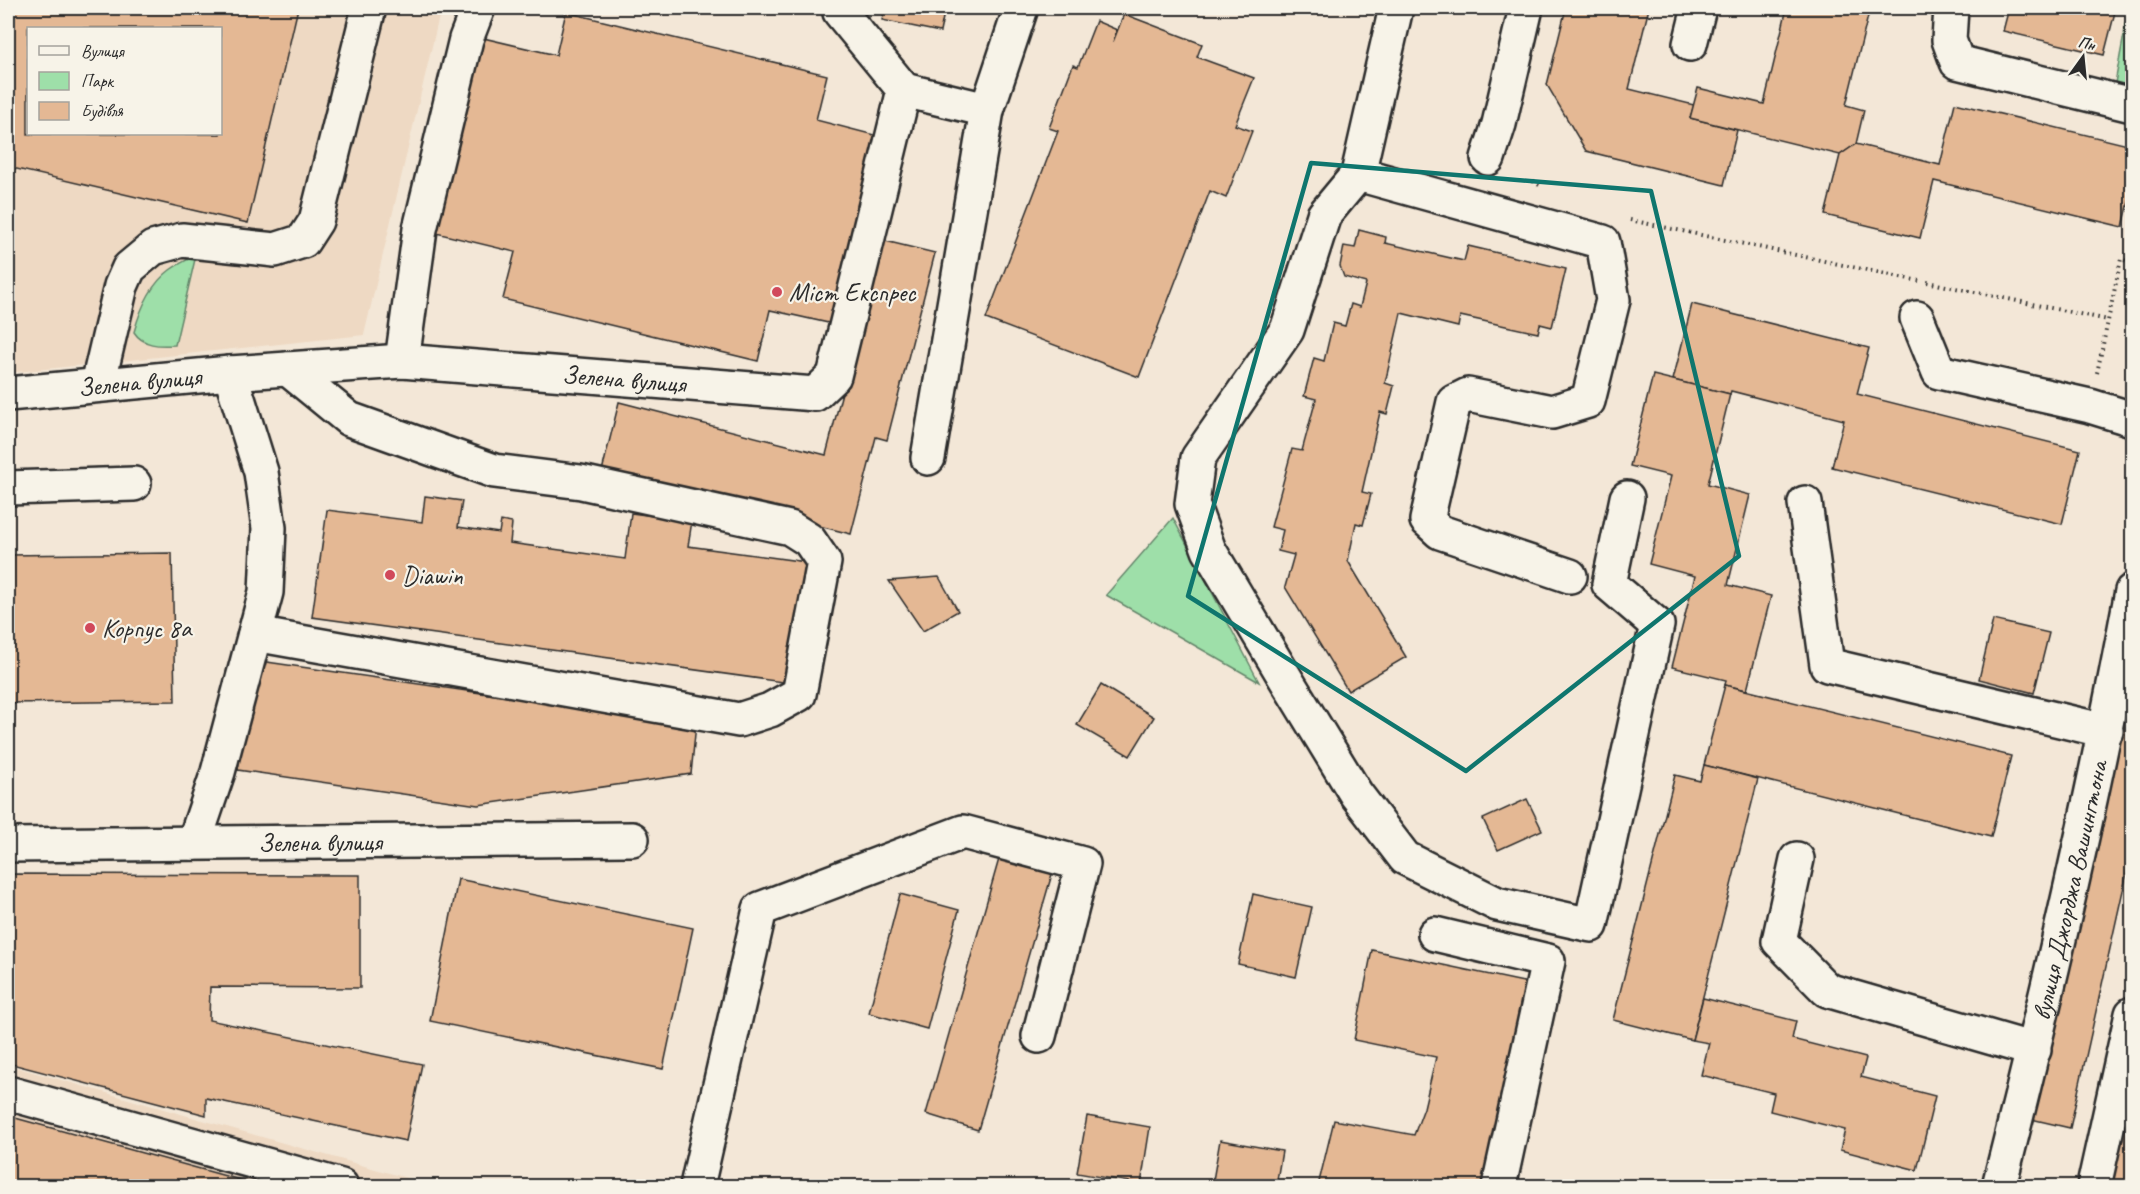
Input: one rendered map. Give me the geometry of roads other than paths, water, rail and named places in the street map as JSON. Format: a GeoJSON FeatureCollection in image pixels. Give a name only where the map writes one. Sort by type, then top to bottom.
{"type":"FeatureCollection","features":[{"type":"Feature","properties":{"kind":"street"},"geometry":{"type":"LineString","coordinates":[[98,384],[121,286],[129,268],[153,248],[182,240],[275,249],[303,241],[316,221],[369,8]]}},
{"type":"Feature","properties":{"kind":"street"},"geometry":{"type":"LineString","coordinates":[[402,361],[420,229],[466,39],[478,8]]}},
{"type":"Feature","properties":{"kind":"street"},"geometry":{"type":"LineString","coordinates":[[928,458],[987,110],[1021,8]]}},
{"type":"Feature","properties":{"kind":"street"},"geometry":{"type":"LineString","coordinates":[[1396,8],[1358,174],[1324,215],[1287,330],[1198,458],[1192,504],[1209,550],[1279,667],[1356,794],[1405,858],[1497,904],[1591,925],[1657,625],[1609,584],[1628,498]]}},
{"type":"Feature","properties":{"kind":"street"},"geometry":{"type":"LineString","coordinates":[[1488,158],[1526,8]]}},
{"type":"Feature","properties":{"kind":"street"},"geometry":{"type":"LineString","coordinates":[[1690,44],[1699,8]]}},
{"type":"Feature","properties":{"kind":"street"},"geometry":{"type":"LineString","coordinates":[[1951,8],[1949,40],[1957,62],[2133,105]]}},
{"type":"Feature","properties":{"kind":"street"},"geometry":{"type":"LineString","coordinates":[[834,9],[904,90],[987,110]]}},
{"type":"Feature","properties":{"kind":"street","name":"Зелена вулиця"},"geometry":{"type":"LineString","coordinates":[[8,394],[98,384],[402,361],[815,394],[834,376],[904,90]]}},
{"type":"Feature","properties":{"kind":"street"},"geometry":{"type":"LineString","coordinates":[[1358,174],[1603,242],[1613,300],[1588,401],[1552,412],[1467,395],[1454,402],[1427,520],[1440,532],[1570,576]]}},
{"type":"Feature","properties":{"kind":"street"},"geometry":{"type":"LineString","coordinates":[[1917,318],[1939,372],[2090,406],[2133,419]]}},
{"type":"Feature","properties":{"kind":"street"},"geometry":{"type":"LineString","coordinates":[[255,633],[739,720],[770,710],[799,694],[824,562],[809,540],[790,528],[581,482],[494,471],[371,427],[349,419],[288,369]]}},
{"type":"Feature","properties":{"kind":"street"},"geometry":{"type":"LineString","coordinates":[[194,843],[218,772],[266,592],[269,528],[261,472],[230,373]]}},
{"type":"Feature","properties":{"kind":"street"},"geometry":{"type":"LineString","coordinates":[[8,488],[134,484]]}},
{"type":"Feature","properties":{"kind":"street"},"geometry":{"type":"LineString","coordinates":[[1805,503],[1827,665],[2106,731]]}},
{"type":"Feature","properties":{"kind":"street","name":"вулиця Джорджа Вашингтона"},"geometry":{"type":"LineString","coordinates":[[2000,1186],[2034,1050],[2106,731],[2133,591]]}},
{"type":"Feature","properties":{"kind":"street"},"geometry":{"type":"LineString","coordinates":[[697,1186],[760,909],[963,832],[1083,864],[1038,1036]]}},
{"type":"Feature","properties":{"kind":"street","name":"Зелена вулиця"},"geometry":{"type":"LineString","coordinates":[[8,845],[632,839]]}},
{"type":"Feature","properties":{"kind":"street"},"geometry":{"type":"LineString","coordinates":[[1797,859],[1779,941],[1827,990],[2034,1050]]}},
{"type":"Feature","properties":{"kind":"street"},"geometry":{"type":"LineString","coordinates":[[1436,934],[1548,961],[1499,1186]]}},
{"type":"Feature","properties":{"kind":"street"},"geometry":{"type":"LineString","coordinates":[[2094,1186],[2133,1014]]}},
{"type":"Feature","properties":{"kind":"street"},"geometry":{"type":"LineString","coordinates":[[8,1093],[340,1186]]}},
{"type":"Feature","properties":{"kind":"place","name":"Міст Експрес"},"geometry":{"type":"Point","coordinates":[777,292]}},
{"type":"Feature","properties":{"kind":"place","name":"Diawin"},"geometry":{"type":"Point","coordinates":[390,575]}},
{"type":"Feature","properties":{"kind":"place","name":"Корпус 8а"},"geometry":{"type":"Point","coordinates":[90,628]}}]}
